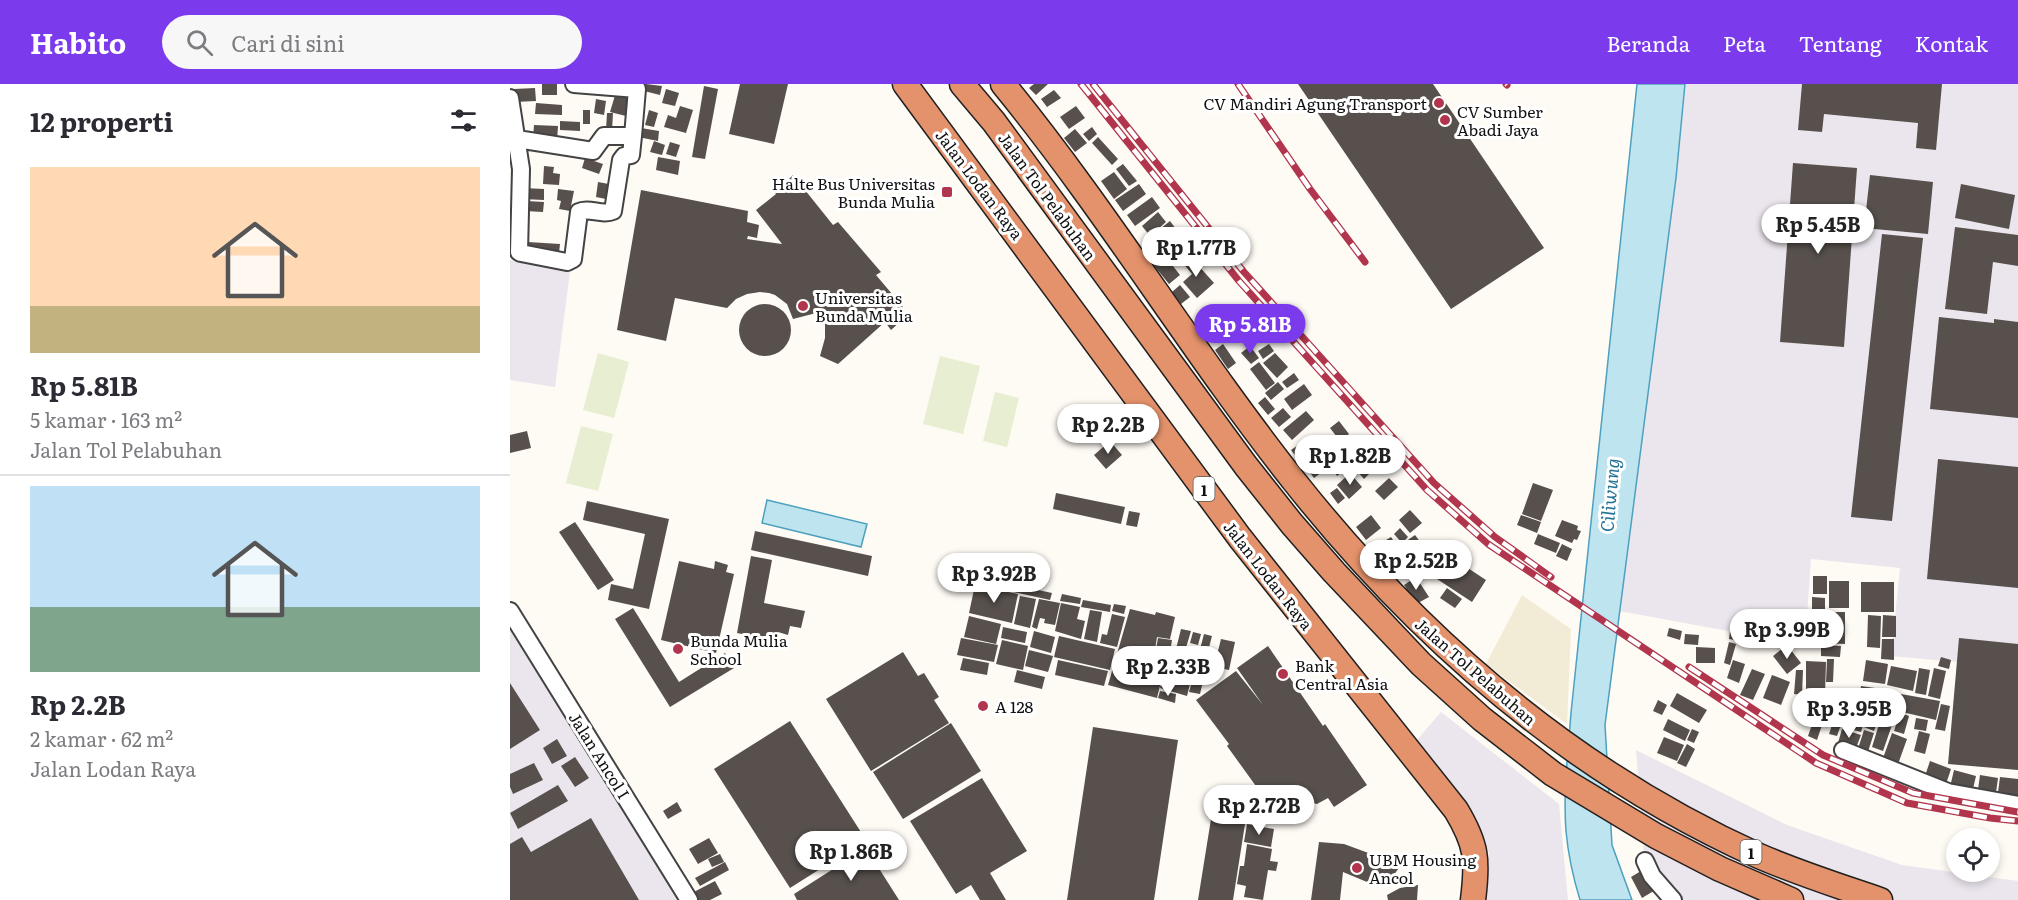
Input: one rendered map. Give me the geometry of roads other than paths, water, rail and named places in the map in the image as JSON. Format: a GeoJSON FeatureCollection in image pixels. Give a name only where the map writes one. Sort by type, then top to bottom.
{"type":"FeatureCollection","features":[{"type":"Feature","properties":{"kind":"highway","name":"Jalan Lodan Raya"},"geometry":{"type":"LineString","coordinates":[[905,84],[1240,538],[1456,810],[1470,832],[1475,850],[1477,870],[1473,900]]}},
{"type":"Feature","properties":{"kind":"highway","name":"Jalan Tol Pelabuhan"},"geometry":{"type":"LineString","coordinates":[[962,84],[994,122],[1246,466],[1334,572],[1421,664],[1482,718],[1553,774],[1656,836],[1720,869],[1791,900]]}},
{"type":"Feature","properties":{"kind":"highway","name":"Jalan Tol Pelabuhan"},"geometry":{"type":"LineString","coordinates":[[1003,84],[1075,177],[1226,390],[1294,481],[1375,576],[1488,686],[1529,718],[1631,787],[1692,823],[1805,875],[1880,900]]}},
{"type":"Feature","properties":{"kind":"street"},"geometry":{"type":"LineString","coordinates":[[510,98],[521,169],[519,252],[567,262],[573,259],[581,211],[608,213],[613,211],[621,160],[624,156],[631,155],[637,89],[574,84]]}},
{"type":"Feature","properties":{"kind":"street"},"geometry":{"type":"LineString","coordinates":[[517,139],[592,151],[604,136],[633,136]]}},
{"type":"Feature","properties":{"kind":"street","name":"Jalan Ancol I"},"geometry":{"type":"LineString","coordinates":[[510,611],[689,900]]}},
{"type":"Feature","properties":{"kind":"street"},"geometry":{"type":"LineString","coordinates":[[1843,750],[1948,792],[2018,804]]}},
{"type":"Feature","properties":{"kind":"street"},"geometry":{"type":"LineString","coordinates":[[1645,861],[1652,876],[1673,900]]}},
{"type":"Feature","properties":{"kind":"water","name":"Ciliwung"},"geometry":{"type":"Polygon","coordinates":[[[1637,84],[1685,84],[1676,178],[1605,725],[1612,845],[1632,900],[1580,900],[1567,840],[1566,772],[1637,84]]]}},
{"type":"Feature","properties":{"kind":"water"},"geometry":{"type":"Polygon","coordinates":[[[767,500],[867,524],[861,547],[762,523],[767,500]]]}},
{"type":"Feature","properties":{"kind":"railway"},"geometry":{"type":"LineString","coordinates":[[1081,84],[1239,281],[1427,490],[1488,544],[1816,763],[1907,803],[2018,821]]}},
{"type":"Feature","properties":{"kind":"railway"},"geometry":{"type":"LineString","coordinates":[[1093,84],[1244,272],[1434,483],[1495,537],[1551,577]]}},
{"type":"Feature","properties":{"kind":"railway"},"geometry":{"type":"LineString","coordinates":[[1238,84],[1310,189],[1365,262]]}},
{"type":"Feature","properties":{"kind":"railway"},"geometry":{"type":"LineString","coordinates":[[1689,667],[1823,755],[1913,793],[2018,812]]}},
{"type":"Feature","properties":{"kind":"place","name":"CV Mandiri Agung Transport"},"geometry":{"type":"Point","coordinates":[1439,103]}},
{"type":"Feature","properties":{"kind":"place","name":"CV Sumber Abadi Jaya"},"geometry":{"type":"Point","coordinates":[1445,120]}},
{"type":"Feature","properties":{"kind":"place","name":"Halte Bus Universitas Bunda Mulia"},"geometry":{"type":"Point","coordinates":[947,192]}},
{"type":"Feature","properties":{"kind":"place","name":"Universitas Bunda Mulia"},"geometry":{"type":"Point","coordinates":[803,306]}},
{"type":"Feature","properties":{"kind":"place","name":"Bunda Mulia School"},"geometry":{"type":"Point","coordinates":[678,649]}},
{"type":"Feature","properties":{"kind":"place","name":"Bank Central Asia"},"geometry":{"type":"Point","coordinates":[1283,674]}},
{"type":"Feature","properties":{"kind":"place","name":"A 128"},"geometry":{"type":"Point","coordinates":[983,706]}},
{"type":"Feature","properties":{"kind":"place","name":"UBM Housing Ancol"},"geometry":{"type":"Point","coordinates":[1357,868]}}]}
